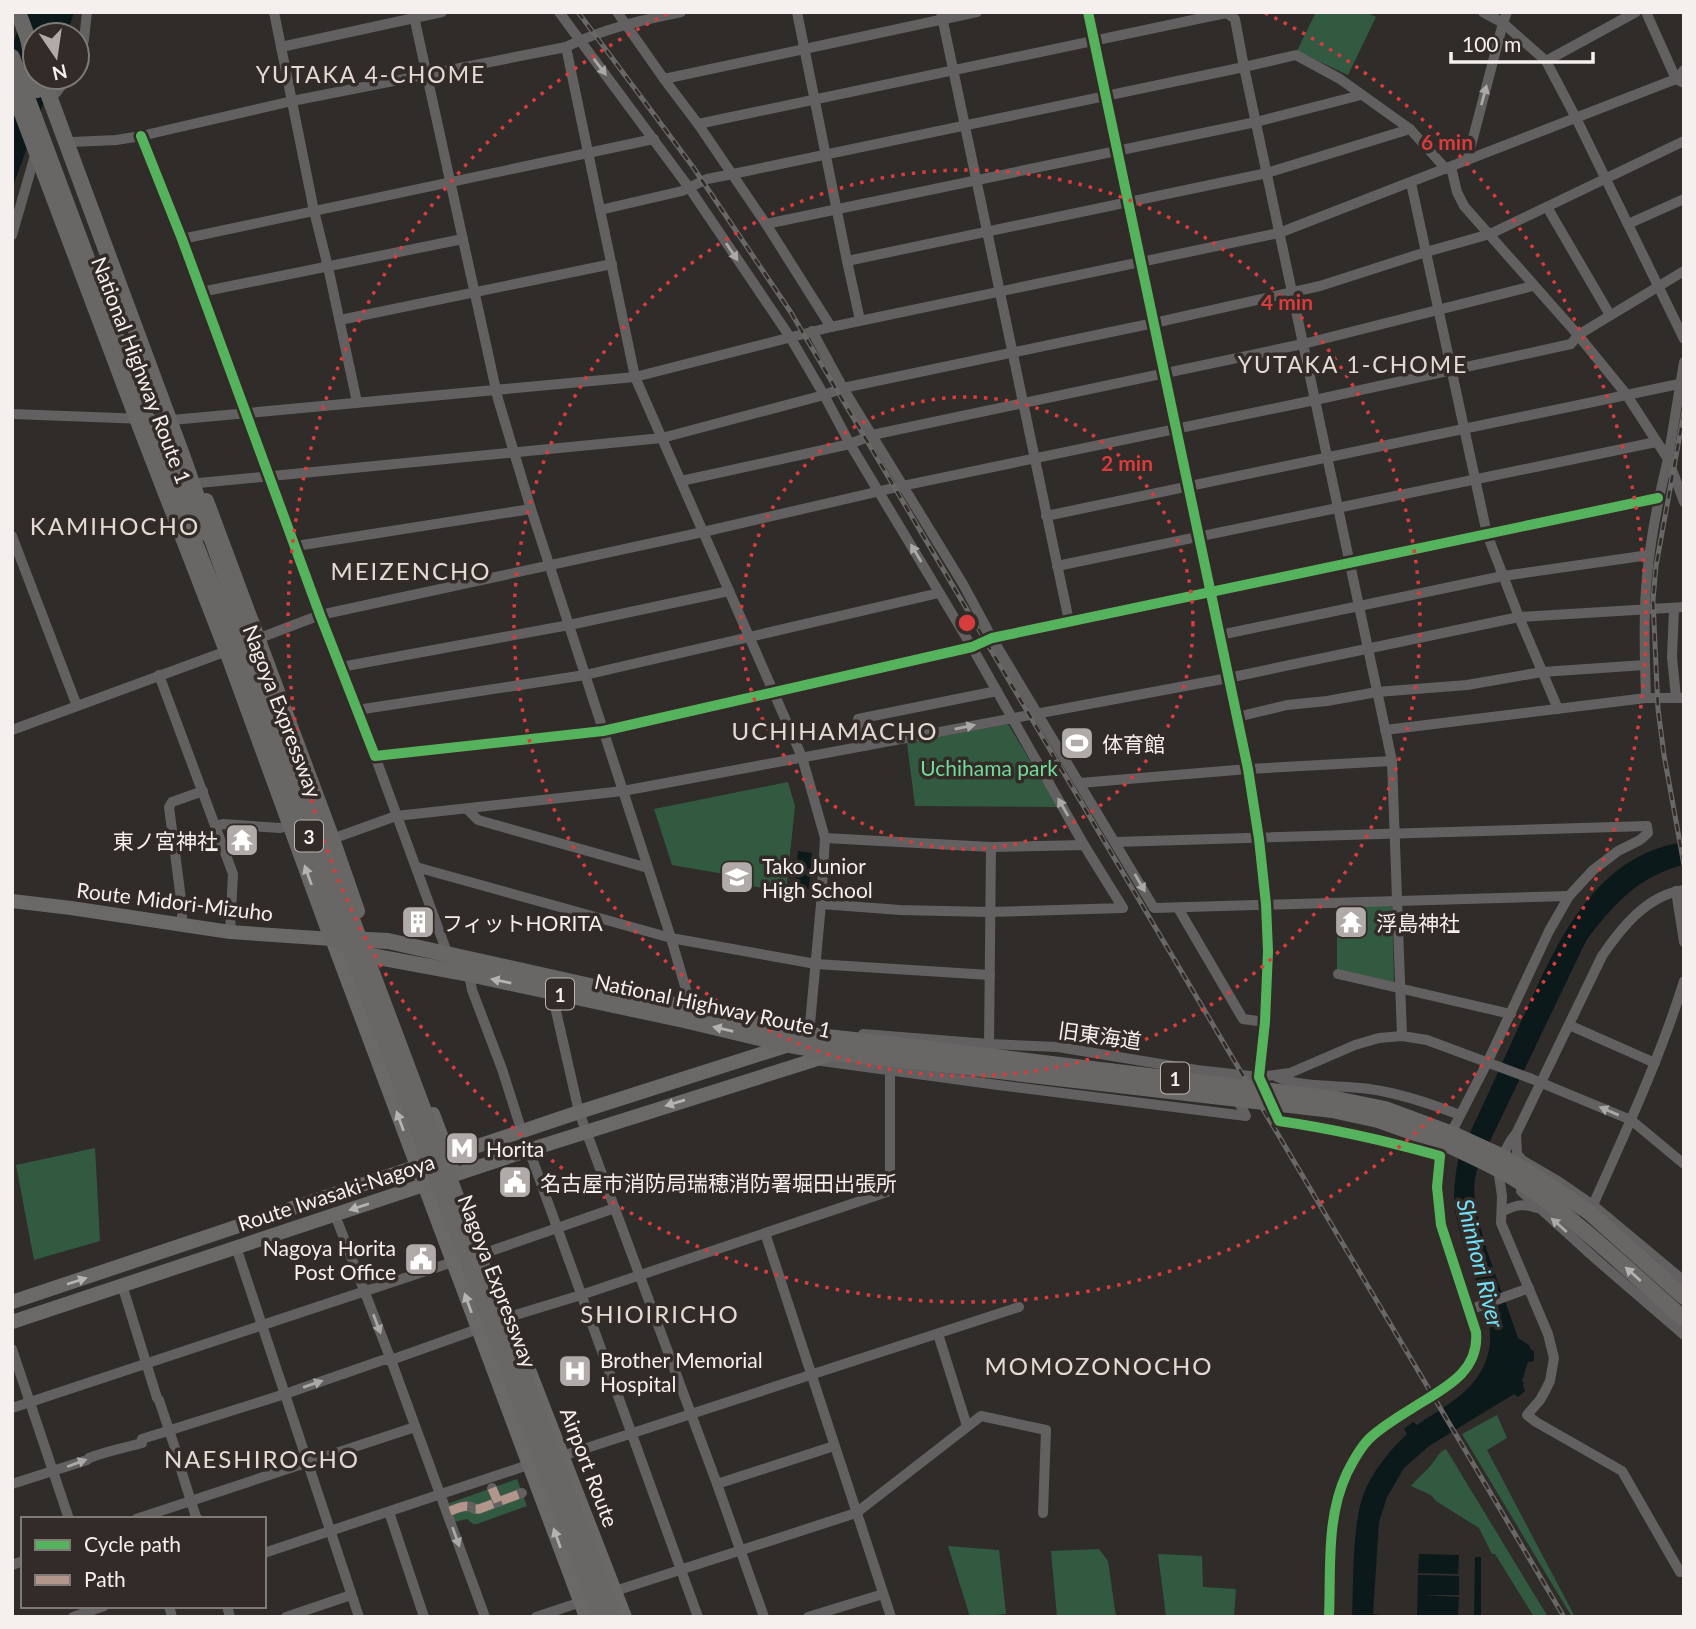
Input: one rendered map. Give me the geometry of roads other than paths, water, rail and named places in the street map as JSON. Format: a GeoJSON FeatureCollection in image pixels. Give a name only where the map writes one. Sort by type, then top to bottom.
{"type":"FeatureCollection","features":[{"type":"Feature","properties":{"kind":"highway","name":"Nagoya Expressway"},"geometry":{"type":"LineString","coordinates":[[12,57],[162,460],[327,885],[601,1617]]}},
{"type":"Feature","properties":{"kind":"highway","name":"National Highway Route 1"},"geometry":{"type":"LineString","coordinates":[[12,87],[332,939],[372,956],[470,974],[789,1045],[1332,1110],[1378,1120],[1500,1163],[1589,1212],[1684,1297]]}},
{"type":"Feature","properties":{"kind":"highway"},"geometry":{"type":"LineString","coordinates":[[38,91],[197,525],[225,548]]}},
{"type":"Feature","properties":{"kind":"highway","name":"Nagoya Expressway"},"geometry":{"type":"LineString","coordinates":[[53,91],[261,677],[614,1617]]}},
{"type":"Feature","properties":{"kind":"highway","name":"National Highway Route 1"},"geometry":{"type":"LineString","coordinates":[[53,91],[172,420],[225,548],[367,940],[388,941],[813,1035],[889,1058]]}},
{"type":"Feature","properties":{"kind":"highway","name":"1"},"geometry":{"type":"LineString","coordinates":[[332,939],[367,940]]}},
{"type":"Feature","properties":{"kind":"highway","name":"National Highway Route 1"},"geometry":{"type":"LineString","coordinates":[[1500,1163],[1576,1224],[1684,1319]]}},
{"type":"Feature","properties":{"kind":"main road","name":"Route Midori-Mizuho"},"geometry":{"type":"LineString","coordinates":[[12,901],[230,932],[332,939]]}},
{"type":"Feature","properties":{"kind":"main road"},"geometry":{"type":"LineString","coordinates":[[332,939],[583,1610]]}},
{"type":"Feature","properties":{"kind":"main road","name":"Airport Route"},"geometry":{"type":"LineString","coordinates":[[367,940],[625,1617]]}},
{"type":"Feature","properties":{"kind":"main road","name":"Route Iwasaki-Nagoya"},"geometry":{"type":"LineString","coordinates":[[12,1302],[813,1035]]}},
{"type":"Feature","properties":{"kind":"main road","name":"Route Iwasaki-Nagoya"},"geometry":{"type":"LineString","coordinates":[[12,1322],[586,1131],[834,1052]]}},
{"type":"Feature","properties":{"kind":"street"},"geometry":{"type":"LineString","coordinates":[[274,12],[314,211],[357,402]]}},
{"type":"Feature","properties":{"kind":"street"},"geometry":{"type":"LineString","coordinates":[[281,47],[414,15],[442,12]]}},
{"type":"Feature","properties":{"kind":"street"},"geometry":{"type":"LineString","coordinates":[[559,12],[690,189],[790,337],[1123,908],[989,912],[901,910],[821,904]]}},
{"type":"Feature","properties":{"kind":"street"},"geometry":{"type":"LineString","coordinates":[[617,12],[733,174],[831,327]]}},
{"type":"Feature","properties":{"kind":"street"},"geometry":{"type":"LineString","coordinates":[[72,142],[97,142],[141,136],[292,102],[566,47],[655,15],[681,12]]}},
{"type":"Feature","properties":{"kind":"street"},"geometry":{"type":"LineString","coordinates":[[797,12],[860,320]]}},
{"type":"Feature","properties":{"kind":"street"},"geometry":{"type":"LineString","coordinates":[[664,79],[942,16],[977,12]]}},
{"type":"Feature","properties":{"kind":"street"},"geometry":{"type":"LineString","coordinates":[[1088,12],[1248,769],[1259,839],[1268,951],[1259,1077],[1279,1121],[1382,1139],[1440,1156]]}},
{"type":"Feature","properties":{"kind":"street"},"geometry":{"type":"LineString","coordinates":[[1483,12],[1505,18],[1546,61],[1684,339]]}},
{"type":"Feature","properties":{"kind":"street"},"geometry":{"type":"LineString","coordinates":[[1546,61],[1636,12]]}},
{"type":"Feature","properties":{"kind":"street"},"geometry":{"type":"LineString","coordinates":[[12,414],[172,420],[635,376],[860,320],[1279,233],[1681,77],[1646,12]]}},
{"type":"Feature","properties":{"kind":"street"},"geometry":{"type":"LineString","coordinates":[[698,124],[1225,13],[1235,19],[1392,761],[1402,1036]]}},
{"type":"Feature","properties":{"kind":"street"},"geometry":{"type":"LineString","coordinates":[[414,15],[495,390],[671,939],[687,993],[686,1007]]}},
{"type":"Feature","properties":{"kind":"street"},"geometry":{"type":"LineString","coordinates":[[942,16],[1069,621]]}},
{"type":"Feature","properties":{"kind":"street"},"geometry":{"type":"LineString","coordinates":[[1467,161],[1505,18]]}},
{"type":"Feature","properties":{"kind":"street"},"geometry":{"type":"LineString","coordinates":[[566,47],[635,376],[802,757],[825,838],[813,1035]]}},
{"type":"Feature","properties":{"kind":"street"},"geometry":{"type":"LineString","coordinates":[[600,210],[690,189],[707,179],[1296,55],[1340,79],[1410,130],[1448,168],[1464,206],[1578,335],[1626,394],[1668,459],[1683,498]]}},
{"type":"Feature","properties":{"kind":"street"},"geometry":{"type":"LineString","coordinates":[[766,224],[1118,152],[1256,122],[1361,95]]}},
{"type":"Feature","properties":{"kind":"street"},"geometry":{"type":"LineString","coordinates":[[847,261],[1267,173],[1410,130]]}},
{"type":"Feature","properties":{"kind":"street"},"geometry":{"type":"LineString","coordinates":[[141,136],[182,239],[448,955]]}},
{"type":"Feature","properties":{"kind":"street"},"geometry":{"type":"LineString","coordinates":[[182,239],[654,139]]}},
{"type":"Feature","properties":{"kind":"street"},"geometry":{"type":"LineString","coordinates":[[199,483],[662,438],[843,388],[1320,286],[1490,234],[1684,141]]}},
{"type":"Feature","properties":{"kind":"street"},"geometry":{"type":"LineString","coordinates":[[12,235],[35,148]]}},
{"type":"Feature","properties":{"kind":"street"},"geometry":{"type":"LineString","coordinates":[[1411,183],[1487,534],[1558,709]]}},
{"type":"Feature","properties":{"kind":"street"},"geometry":{"type":"LineString","coordinates":[[1628,224],[1684,199]]}},
{"type":"Feature","properties":{"kind":"street"},"geometry":{"type":"LineString","coordinates":[[1547,207],[1610,315]]}},
{"type":"Feature","properties":{"kind":"street"},"geometry":{"type":"LineString","coordinates":[[201,292],[463,239]]}},
{"type":"Feature","properties":{"kind":"street"},"geometry":{"type":"LineString","coordinates":[[340,320],[612,264]]}},
{"type":"Feature","properties":{"kind":"street"},"geometry":{"type":"LineString","coordinates":[[257,639],[320,615],[902,486],[1571,344],[1578,335],[1684,271]]}},
{"type":"Feature","properties":{"kind":"street"},"geometry":{"type":"LineString","coordinates":[[681,481],[850,444],[872,435],[1303,344],[1533,286]]}},
{"type":"Feature","properties":{"kind":"street"},"geometry":{"type":"LineString","coordinates":[[812,331],[843,388],[964,584],[992,638],[1154,908],[1569,895]]}},
{"type":"Feature","properties":{"kind":"street"},"geometry":{"type":"LineString","coordinates":[[1646,698],[1644,608],[1649,555],[1684,362]]}},
{"type":"Feature","properties":{"kind":"street"},"geometry":{"type":"LineString","coordinates":[[1046,516],[1679,384]]}},
{"type":"Feature","properties":{"kind":"street"},"geometry":{"type":"LineString","coordinates":[[1057,566],[1656,442]]}},
{"type":"Feature","properties":{"kind":"street"},"geometry":{"type":"LineString","coordinates":[[374,756],[603,731],[972,647],[992,638],[1658,498]]}},
{"type":"Feature","properties":{"kind":"street"},"geometry":{"type":"LineString","coordinates":[[296,546],[531,509]]}},
{"type":"Feature","properties":{"kind":"street"},"geometry":{"type":"LineString","coordinates":[[12,536],[15,554],[77,706]]}},
{"type":"Feature","properties":{"kind":"street"},"geometry":{"type":"LineString","coordinates":[[1220,635],[1503,576],[1649,555]]}},
{"type":"Feature","properties":{"kind":"street"},"geometry":{"type":"LineString","coordinates":[[341,667],[569,625],[729,591]]}},
{"type":"Feature","properties":{"kind":"street"},"geometry":{"type":"LineString","coordinates":[[357,710],[585,675],[939,593]]}},
{"type":"Feature","properties":{"kind":"street"},"geometry":{"type":"LineString","coordinates":[[332,839],[396,816],[623,791],[1228,678],[1519,617],[1679,608],[1672,657],[1680,698],[1646,698],[1385,730]]}},
{"type":"Feature","properties":{"kind":"street"},"geometry":{"type":"LineString","coordinates":[[12,730],[226,651]]}},
{"type":"Feature","properties":{"kind":"street"},"geometry":{"type":"LineString","coordinates":[[1237,717],[1287,705],[1377,692],[1467,685],[1542,673],[1645,665]]}},
{"type":"Feature","properties":{"kind":"street"},"geometry":{"type":"LineString","coordinates":[[159,675],[233,874],[230,932]]}},
{"type":"Feature","properties":{"kind":"street"},"geometry":{"type":"LineString","coordinates":[[864,746],[859,719],[997,691]]}},
{"type":"Feature","properties":{"kind":"street"},"geometry":{"type":"LineString","coordinates":[[1080,783],[1248,769],[1392,761]]}},
{"type":"Feature","properties":{"kind":"street"},"geometry":{"type":"LineString","coordinates":[[182,926],[169,807],[172,802],[203,791]]}},
{"type":"Feature","properties":{"kind":"street"},"geometry":{"type":"LineString","coordinates":[[467,809],[478,820],[648,868]]}},
{"type":"Feature","properties":{"kind":"street"},"geometry":{"type":"LineString","coordinates":[[216,826],[223,824],[280,828],[290,825]]}},
{"type":"Feature","properties":{"kind":"street"},"geometry":{"type":"LineString","coordinates":[[1115,842],[1647,825],[1648,833],[1593,870],[1569,895],[1549,931],[1489,1062],[1440,1156],[1438,1213],[1472,1309],[1477,1343],[1475,1352],[1466,1369],[1448,1386],[1371,1437],[1346,1474],[1332,1529],[1329,1617]]}},
{"type":"Feature","properties":{"kind":"street"},"geometry":{"type":"LineString","coordinates":[[825,838],[991,847],[1084,845]]}},
{"type":"Feature","properties":{"kind":"street"},"geometry":{"type":"LineString","coordinates":[[989,1044],[991,847]]}},
{"type":"Feature","properties":{"kind":"street"},"geometry":{"type":"LineString","coordinates":[[416,867],[671,939],[816,964],[990,975]]}},
{"type":"Feature","properties":{"kind":"street"},"geometry":{"type":"LineString","coordinates":[[1684,942],[1680,891],[1657,900],[1639,912],[1618,933],[1602,956],[1569,1025],[1537,1081],[1516,1134],[1517,1154],[1522,1160],[1593,1205],[1684,1281]]}},
{"type":"Feature","properties":{"kind":"street"},"geometry":{"type":"LineString","coordinates":[[1178,908],[1243,1019],[1265,1022]]}},
{"type":"Feature","properties":{"kind":"street"},"geometry":{"type":"LineString","coordinates":[[470,974],[472,990],[522,1132]]}},
{"type":"Feature","properties":{"kind":"street"},"geometry":{"type":"LineString","coordinates":[[1338,974],[1511,1014]]}},
{"type":"Feature","properties":{"kind":"street"},"geometry":{"type":"LineString","coordinates":[[1593,1205],[1632,1120],[1684,981]]}},
{"type":"Feature","properties":{"kind":"street"},"geometry":{"type":"LineString","coordinates":[[557,993],[556,1011],[579,1112],[764,1617]]}},
{"type":"Feature","properties":{"kind":"street"},"geometry":{"type":"LineString","coordinates":[[1569,1025],[1655,1063]]}},
{"type":"Feature","properties":{"kind":"street","name":"旧東海道"},"geometry":{"type":"LineString","coordinates":[[813,1035],[834,1032],[1058,1048],[1259,1077],[1290,1073],[1355,1045],[1379,1038],[1402,1036],[1427,1040],[1537,1081]]}},
{"type":"Feature","properties":{"kind":"street"},"geometry":{"type":"LineString","coordinates":[[814,1060],[889,1058],[1192,1110],[1246,1116],[1224,1073]]}},
{"type":"Feature","properties":{"kind":"street"},"geometry":{"type":"LineString","coordinates":[[509,1317],[890,1191],[889,1058]]}},
{"type":"Feature","properties":{"kind":"street"},"geometry":{"type":"LineString","coordinates":[[1192,1110],[1197,1070]]}},
{"type":"Feature","properties":{"kind":"street"},"geometry":{"type":"LineString","coordinates":[[1274,1076],[1300,1083],[1373,1089],[1460,1115]]}},
{"type":"Feature","properties":{"kind":"street"},"geometry":{"type":"LineString","coordinates":[[1537,1081],[1632,1120],[1684,1164]]}},
{"type":"Feature","properties":{"kind":"street"},"geometry":{"type":"LineString","coordinates":[[1516,1134],[1511,1138],[1500,1163],[1503,1211],[1501,1223],[1524,1290],[1548,1334],[1553,1359],[1550,1381],[1540,1400],[1527,1415],[1622,1471],[1680,1572],[1684,1571]]}},
{"type":"Feature","properties":{"kind":"street"},"geometry":{"type":"LineString","coordinates":[[529,1150],[698,1617]]}},
{"type":"Feature","properties":{"kind":"street"},"geometry":{"type":"LineString","coordinates":[[1500,1163],[1538,1169]]}},
{"type":"Feature","properties":{"kind":"street"},"geometry":{"type":"LineString","coordinates":[[1500,1163],[1510,1182],[1684,1335]]}},
{"type":"Feature","properties":{"kind":"street"},"geometry":{"type":"LineString","coordinates":[[1503,1211],[1526,1204],[1540,1208]]}},
{"type":"Feature","properties":{"kind":"street"},"geometry":{"type":"LineString","coordinates":[[485,1253],[615,1208]]}},
{"type":"Feature","properties":{"kind":"street"},"geometry":{"type":"LineString","coordinates":[[335,1215],[485,1617]]}},
{"type":"Feature","properties":{"kind":"street"},"geometry":{"type":"LineString","coordinates":[[765,1233],[891,1617]]}},
{"type":"Feature","properties":{"kind":"street"},"geometry":{"type":"LineString","coordinates":[[236,1247],[359,1617]]}},
{"type":"Feature","properties":{"kind":"street"},"geometry":{"type":"LineString","coordinates":[[12,1408],[453,1262]]}},
{"type":"Feature","properties":{"kind":"street"},"geometry":{"type":"LineString","coordinates":[[122,1285],[196,1517]]}},
{"type":"Feature","properties":{"kind":"street"},"geometry":{"type":"LineString","coordinates":[[1472,1309],[1524,1290]]}},
{"type":"Feature","properties":{"kind":"street"},"geometry":{"type":"LineString","coordinates":[[266,1552],[529,1464],[564,1456],[1019,1307]]}},
{"type":"Feature","properties":{"kind":"street"},"geometry":{"type":"LineString","coordinates":[[12,1484],[116,1448],[122,1449],[142,1443],[142,1440],[170,1430],[383,1360],[391,1360],[478,1329]]}},
{"type":"Feature","properties":{"kind":"street"},"geometry":{"type":"LineString","coordinates":[[938,1334],[967,1426]]}},
{"type":"Feature","properties":{"kind":"street"},"geometry":{"type":"LineString","coordinates":[[12,1349],[68,1517]]}},
{"type":"Feature","properties":{"kind":"street"},"geometry":{"type":"LineString","coordinates":[[615,1591],[856,1513],[981,1416],[1046,1430],[1043,1513]]}},
{"type":"Feature","properties":{"kind":"street"},"geometry":{"type":"LineString","coordinates":[[142,1517],[415,1427]]}},
{"type":"Feature","properties":{"kind":"street"},"geometry":{"type":"LineString","coordinates":[[717,1484],[834,1446]]}},
{"type":"Feature","properties":{"kind":"street"},"geometry":{"type":"LineString","coordinates":[[492,1488],[513,1511]]}},
{"type":"Feature","properties":{"kind":"street"},"geometry":{"type":"LineString","coordinates":[[450,1511],[466,1506],[479,1508],[522,1493]]}},
{"type":"Feature","properties":{"kind":"street"},"geometry":{"type":"LineString","coordinates":[[389,1512],[424,1617]]}},
{"type":"Feature","properties":{"kind":"street"},"geometry":{"type":"LineString","coordinates":[[808,1617],[883,1594]]}},
{"type":"Feature","properties":{"kind":"street"},"geometry":{"type":"LineString","coordinates":[[286,1617],[352,1595]]}},
{"type":"Feature","properties":{"kind":"street"},"geometry":{"type":"LineString","coordinates":[[73,1617],[100,1609]]}},
{"type":"Feature","properties":{"kind":"street"},"geometry":{"type":"LineString","coordinates":[[536,1617],[583,1610]]}},
{"type":"Feature","properties":{"kind":"water"},"geometry":{"type":"Polygon","coordinates":[[[24,12],[74,12],[71,21],[21,21],[21,91],[48,91],[12,189],[12,47],[24,12]]]}},
{"type":"Feature","properties":{"kind":"water","name":"Shinhori River"},"geometry":{"type":"Polygon","coordinates":[[[1684,842],[1684,865],[1653,876],[1640,884],[1617,904],[1586,941],[1478,1166],[1474,1195],[1488,1252],[1518,1338],[1534,1351],[1534,1361],[1528,1362],[1522,1381],[1525,1391],[1518,1397],[1514,1394],[1429,1446],[1404,1468],[1387,1497],[1379,1522],[1373,1614],[1379,1617],[1352,1617],[1356,1532],[1367,1486],[1385,1458],[1407,1434],[1404,1429],[1413,1422],[1417,1425],[1463,1393],[1480,1374],[1489,1351],[1488,1318],[1463,1244],[1455,1208],[1454,1185],[1459,1156],[1547,966],[1580,910],[1600,886],[1624,866],[1651,851],[1684,842]]]}},
{"type":"Feature","properties":{"kind":"water"},"geometry":{"type":"Polygon","coordinates":[[[798,851],[812,853],[809,889],[795,887],[798,851]]]}},
{"type":"Feature","properties":{"kind":"water"},"geometry":{"type":"Polygon","coordinates":[[[1419,1554],[1459,1555],[1458,1574],[1418,1573],[1419,1554]]]}},
{"type":"Feature","properties":{"kind":"water"},"geometry":{"type":"Polygon","coordinates":[[[1475,1557],[1481,1557],[1481,1617],[1474,1617],[1475,1557]]]}},
{"type":"Feature","properties":{"kind":"water"},"geometry":{"type":"Polygon","coordinates":[[[1418,1575],[1459,1576],[1459,1595],[1421,1595],[1459,1597],[1458,1616],[1417,1615],[1418,1575]]]}},
{"type":"Feature","properties":{"kind":"railway"},"geometry":{"type":"LineString","coordinates":[[578,12],[693,167],[790,311],[1564,1617]]}},
{"type":"Feature","properties":{"kind":"railway"},"geometry":{"type":"LineString","coordinates":[[1684,412],[1656,566],[1653,600],[1658,709],[1684,865]]}},
{"type":"Feature","properties":{"kind":"place","name":"体育館"},"geometry":{"type":"Point","coordinates":[1077,743]}},
{"type":"Feature","properties":{"kind":"place","name":"東ノ宮神社"},"geometry":{"type":"Point","coordinates":[242,840]}},
{"type":"Feature","properties":{"kind":"place","name":"Tako Junior High School"},"geometry":{"type":"Point","coordinates":[737,877]}},
{"type":"Feature","properties":{"kind":"place","name":"フィットHORITA"},"geometry":{"type":"Point","coordinates":[418,922]}},
{"type":"Feature","properties":{"kind":"place","name":"浮島神社"},"geometry":{"type":"Point","coordinates":[1351,922]}},
{"type":"Feature","properties":{"kind":"place","name":"Horita"},"geometry":{"type":"Point","coordinates":[462,1148]}},
{"type":"Feature","properties":{"kind":"place","name":"名古屋市消防局瑞穂消防署堀田出張所"},"geometry":{"type":"Point","coordinates":[515,1182]}},
{"type":"Feature","properties":{"kind":"place","name":"Nagoya Horita Post Office"},"geometry":{"type":"Point","coordinates":[421,1259]}},
{"type":"Feature","properties":{"kind":"place","name":"Brother Memorial Hospital"},"geometry":{"type":"Point","coordinates":[575,1371]}},
{"type":"Feature","properties":{"kind":"district","name":"YUTAKA 4-CHOME"},"geometry":{"type":"Point","coordinates":[371,74]}},
{"type":"Feature","properties":{"kind":"district","name":"YUTAKA 1-CHOME"},"geometry":{"type":"Point","coordinates":[1353,364]}},
{"type":"Feature","properties":{"kind":"district","name":"KAMIHOCHO"},"geometry":{"type":"Point","coordinates":[115,525]}},
{"type":"Feature","properties":{"kind":"district","name":"MEIZENCHO"},"geometry":{"type":"Point","coordinates":[411,570]}},
{"type":"Feature","properties":{"kind":"district","name":"UCHIHAMACHO"},"geometry":{"type":"Point","coordinates":[835,730]}},
{"type":"Feature","properties":{"kind":"district","name":"SHIOIRICHO"},"geometry":{"type":"Point","coordinates":[660,1313]}},
{"type":"Feature","properties":{"kind":"district","name":"MOMOZONOCHO"},"geometry":{"type":"Point","coordinates":[1099,1365]}},
{"type":"Feature","properties":{"kind":"district","name":"NAESHIROCHO"},"geometry":{"type":"Point","coordinates":[262,1458]}},
{"type":"Feature","properties":{"kind":"park label","name":"Uchihama park"},"geometry":{"type":"Point","coordinates":[989,767]}}]}
